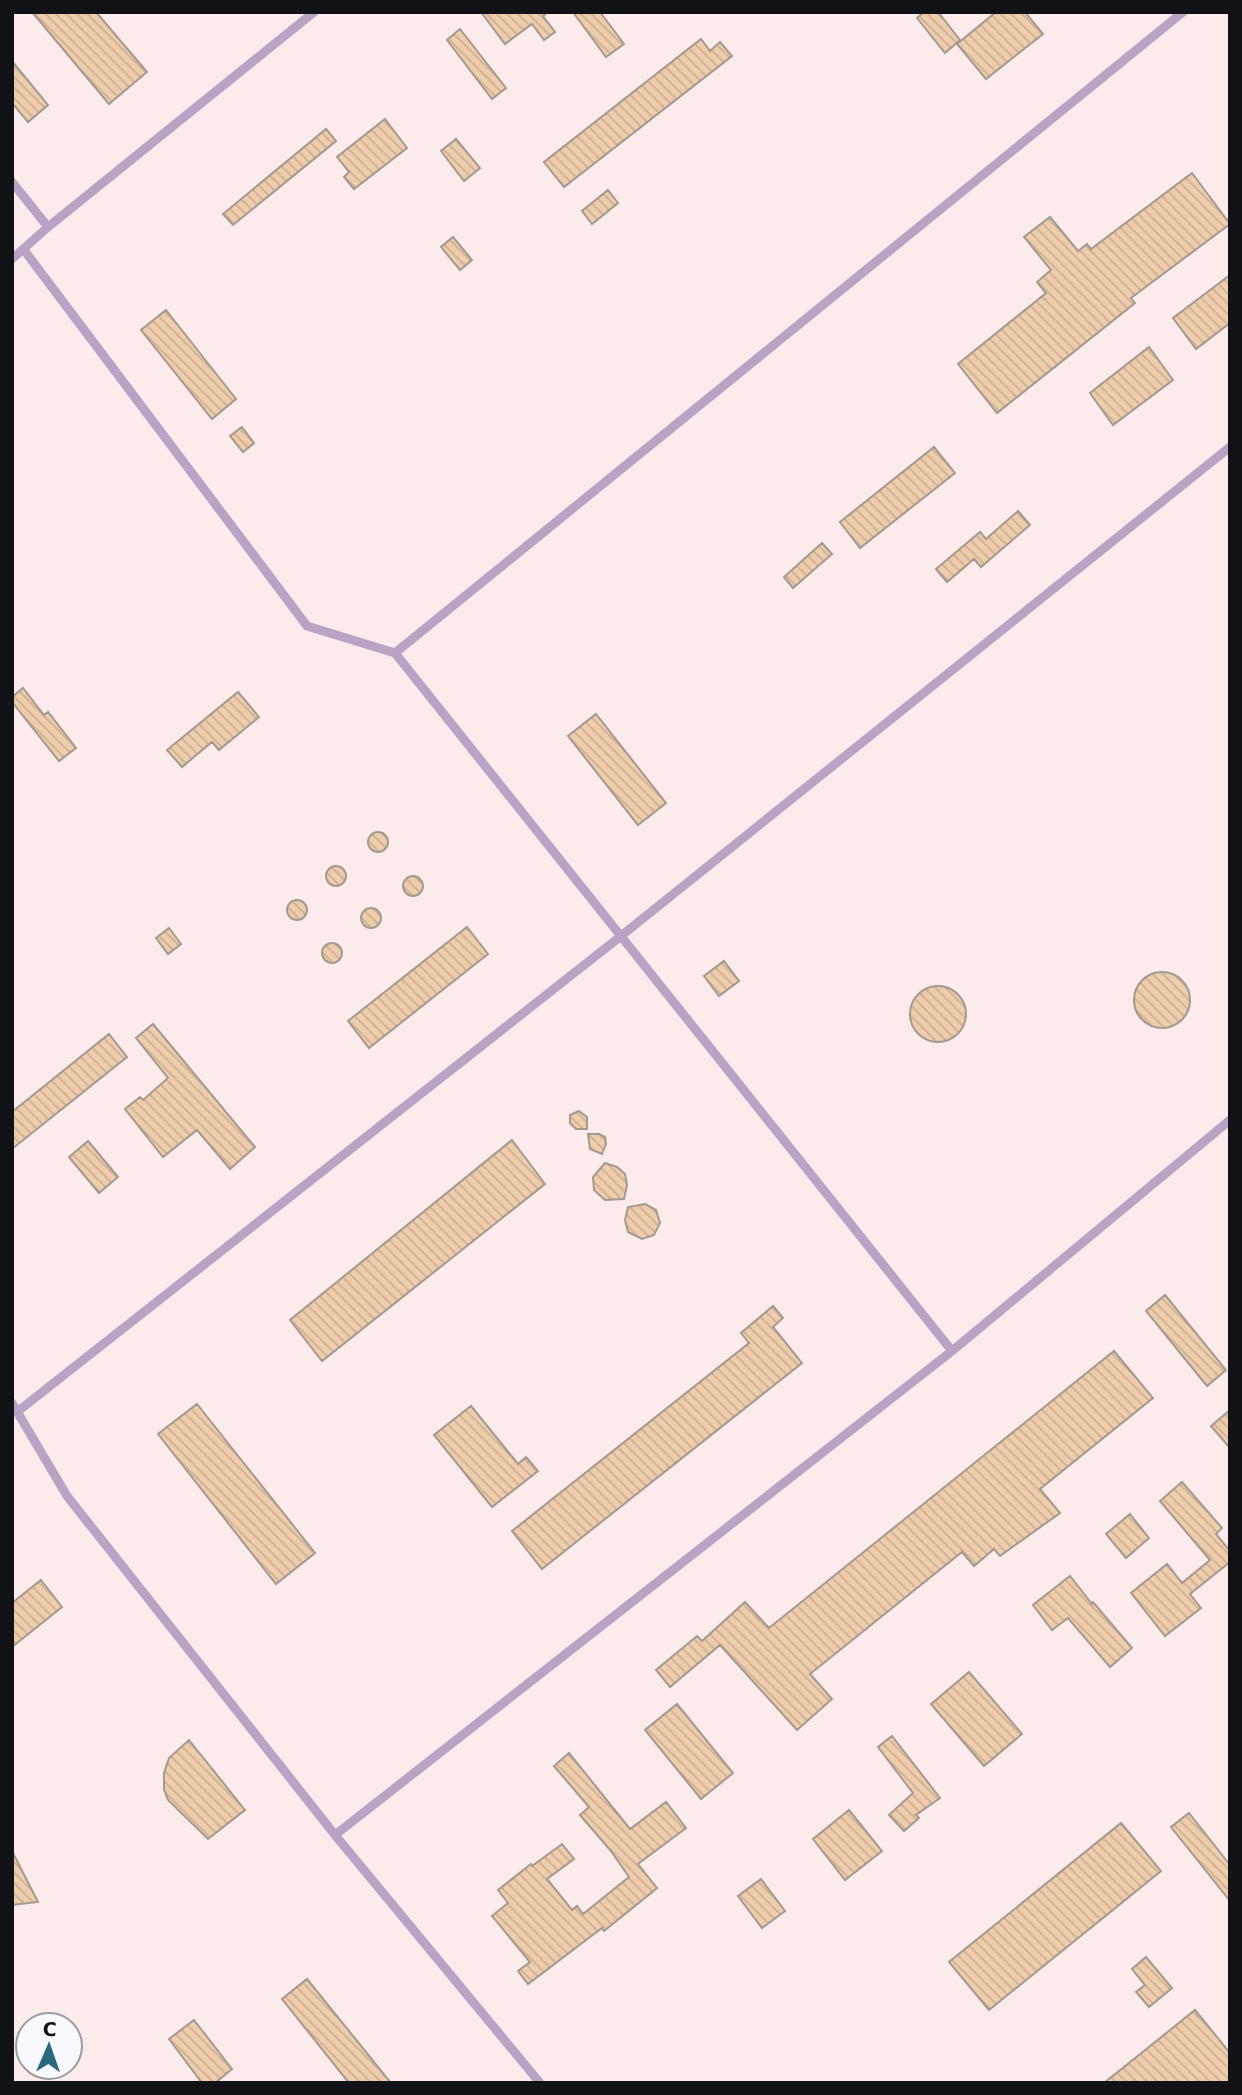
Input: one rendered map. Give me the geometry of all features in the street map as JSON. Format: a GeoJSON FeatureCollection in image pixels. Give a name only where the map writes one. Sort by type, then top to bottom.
{"type":"FeatureCollection","features":[{"type":"Feature","properties":{"kind":"lane"},"geometry":{"type":"LineString","coordinates":[[12,259],[314,12]]}},
{"type":"Feature","properties":{"kind":"lane"},"geometry":{"type":"LineString","coordinates":[[395,653],[1182,12]]}},
{"type":"Feature","properties":{"kind":"lane"},"geometry":{"type":"LineString","coordinates":[[12,182],[48,227]]}},
{"type":"Feature","properties":{"kind":"lane"},"geometry":{"type":"LineString","coordinates":[[24,250],[307,626],[395,653],[951,1351]]}},
{"type":"Feature","properties":{"kind":"lane"},"geometry":{"type":"LineString","coordinates":[[540,2083],[335,1835],[67,1496],[15,1408],[621,936],[1228,451]]}},
{"type":"Feature","properties":{"kind":"lane"},"geometry":{"type":"LineString","coordinates":[[335,1835],[951,1351],[1230,1120]]}},
{"type":"Feature","properties":{"kind":"shaded area"},"geometry":{"type":"Polygon","coordinates":[[[12,12],[1230,12],[1230,2083],[12,2083],[12,12]]]}},
{"type":"Feature","properties":{"kind":"building"},"geometry":{"type":"Polygon","coordinates":[[[32,12],[96,12],[147,72],[109,104],[32,12]]]}},
{"type":"Feature","properties":{"kind":"building"},"geometry":{"type":"Polygon","coordinates":[[[481,12],[548,12],[543,16],[555,32],[544,40],[532,24],[505,44],[481,12]]]}},
{"type":"Feature","properties":{"kind":"building"},"geometry":{"type":"Polygon","coordinates":[[[573,12],[600,12],[624,44],[606,57],[573,12]]]}},
{"type":"Feature","properties":{"kind":"building"},"geometry":{"type":"Polygon","coordinates":[[[924,12],[938,12],[960,40],[945,53],[917,18],[924,12]]]}},
{"type":"Feature","properties":{"kind":"building"},"geometry":{"type":"Polygon","coordinates":[[[996,12],[1025,12],[1043,34],[986,79],[957,44],[996,12]]]}},
{"type":"Feature","properties":{"kind":"building"},"geometry":{"type":"Polygon","coordinates":[[[460,29],[506,88],[492,99],[447,40],[460,29]]]}},
{"type":"Feature","properties":{"kind":"building"},"geometry":{"type":"Polygon","coordinates":[[[701,39],[710,51],[720,42],[732,56],[564,187],[544,162],[701,39]]]}},
{"type":"Feature","properties":{"kind":"building"},"geometry":{"type":"Polygon","coordinates":[[[12,61],[48,105],[28,122],[12,103],[12,61]]]}},
{"type":"Feature","properties":{"kind":"building"},"geometry":{"type":"Polygon","coordinates":[[[385,119],[407,148],[354,189],[344,177],[349,172],[337,157],[385,119]]]}},
{"type":"Feature","properties":{"kind":"building"},"geometry":{"type":"Polygon","coordinates":[[[326,129],[336,141],[233,225],[223,214],[326,129]]]}},
{"type":"Feature","properties":{"kind":"building"},"geometry":{"type":"Polygon","coordinates":[[[456,139],[480,168],[464,181],[441,151],[456,139]]]}},
{"type":"Feature","properties":{"kind":"building"},"geometry":{"type":"Polygon","coordinates":[[[1192,173],[1230,224],[1131,298],[1135,303],[997,413],[958,364],[1046,293],[1037,282],[1051,270],[1024,237],[1050,217],[1078,251],[1087,244],[1091,249],[1192,173]]]}},
{"type":"Feature","properties":{"kind":"building"},"geometry":{"type":"Polygon","coordinates":[[[608,190],[618,203],[592,224],[582,211],[608,190]]]}},
{"type":"Feature","properties":{"kind":"building"},"geometry":{"type":"Polygon","coordinates":[[[453,237],[472,260],[460,270],[441,247],[453,237]]]}},
{"type":"Feature","properties":{"kind":"building"},"geometry":{"type":"Polygon","coordinates":[[[1230,275],[1230,323],[1196,349],[1173,318],[1230,275]]]}},
{"type":"Feature","properties":{"kind":"building"},"geometry":{"type":"Polygon","coordinates":[[[166,310],[236,399],[212,419],[141,330],[166,310]]]}},
{"type":"Feature","properties":{"kind":"building"},"geometry":{"type":"Polygon","coordinates":[[[1149,347],[1173,380],[1113,425],[1090,393],[1149,347]]]}},
{"type":"Feature","properties":{"kind":"building"},"geometry":{"type":"Polygon","coordinates":[[[242,427],[254,443],[243,452],[230,436],[242,427]]]}},
{"type":"Feature","properties":{"kind":"building"},"geometry":{"type":"Polygon","coordinates":[[[934,447],[955,473],[860,548],[840,522],[934,447]]]}},
{"type":"Feature","properties":{"kind":"building"},"geometry":{"type":"Polygon","coordinates":[[[1018,511],[1030,525],[981,567],[974,559],[947,582],[936,569],[980,532],[986,539],[1018,511]]]}},
{"type":"Feature","properties":{"kind":"building"},"geometry":{"type":"Polygon","coordinates":[[[822,543],[832,554],[793,588],[784,577],[822,543]]]}},
{"type":"Feature","properties":{"kind":"building"},"geometry":{"type":"Polygon","coordinates":[[[23,688],[44,715],[48,712],[76,748],[59,761],[12,702],[12,697],[23,688]]]}},
{"type":"Feature","properties":{"kind":"building"},"geometry":{"type":"Polygon","coordinates":[[[238,692],[259,717],[219,750],[212,742],[182,767],[167,750],[238,692]]]}},
{"type":"Feature","properties":{"kind":"building"},"geometry":{"type":"Polygon","coordinates":[[[596,714],[666,803],[638,825],[568,736],[596,714]]]}},
{"type":"Feature","properties":{"kind":"building"},"geometry":{"type":"Polygon","coordinates":[[[374,832],[382,832],[388,842],[382,852],[374,852],[368,846],[368,838],[374,832]]]}},
{"type":"Feature","properties":{"kind":"building"},"geometry":{"type":"Polygon","coordinates":[[[332,866],[340,866],[346,876],[340,886],[332,886],[326,880],[326,872],[332,866]]]}},
{"type":"Feature","properties":{"kind":"building"},"geometry":{"type":"Polygon","coordinates":[[[409,876],[417,876],[423,886],[417,896],[409,896],[403,890],[403,882],[409,876]]]}},
{"type":"Feature","properties":{"kind":"building"},"geometry":{"type":"Polygon","coordinates":[[[293,900],[301,900],[307,910],[301,920],[293,920],[287,914],[287,906],[293,900]]]}},
{"type":"Feature","properties":{"kind":"building"},"geometry":{"type":"Polygon","coordinates":[[[367,908],[375,908],[381,918],[375,928],[367,928],[361,922],[361,914],[367,908]]]}},
{"type":"Feature","properties":{"kind":"building"},"geometry":{"type":"Polygon","coordinates":[[[467,927],[488,954],[369,1048],[348,1021],[467,927]]]}},
{"type":"Feature","properties":{"kind":"building"},"geometry":{"type":"Polygon","coordinates":[[[169,928],[181,944],[168,954],[156,938],[169,928]]]}},
{"type":"Feature","properties":{"kind":"building"},"geometry":{"type":"Polygon","coordinates":[[[328,943],[336,943],[342,953],[336,963],[328,963],[322,957],[322,949],[328,943]]]}},
{"type":"Feature","properties":{"kind":"building"},"geometry":{"type":"Polygon","coordinates":[[[724,961],[739,981],[719,996],[704,976],[724,961]]]}},
{"type":"Feature","properties":{"kind":"building"},"geometry":{"type":"Polygon","coordinates":[[[1162,972],[1173,974],[1182,980],[1188,989],[1188,1011],[1182,1020],[1173,1026],[1162,1028],[1151,1026],[1142,1020],[1136,1011],[1134,1000],[1136,989],[1142,980],[1151,974],[1162,972]]]}},
{"type":"Feature","properties":{"kind":"building"},"geometry":{"type":"Polygon","coordinates":[[[938,986],[949,988],[958,994],[964,1003],[964,1025],[958,1034],[949,1040],[938,1042],[927,1040],[918,1034],[912,1025],[910,1014],[912,1003],[918,994],[927,988],[938,986]]]}},
{"type":"Feature","properties":{"kind":"building"},"geometry":{"type":"Polygon","coordinates":[[[153,1024],[255,1147],[230,1169],[197,1130],[163,1157],[125,1109],[140,1097],[143,1100],[168,1078],[136,1038],[153,1024]]]}},
{"type":"Feature","properties":{"kind":"building"},"geometry":{"type":"Polygon","coordinates":[[[109,1034],[127,1057],[12,1149],[12,1112],[109,1034]]]}},
{"type":"Feature","properties":{"kind":"building"},"geometry":{"type":"Polygon","coordinates":[[[579,1111],[587,1117],[587,1129],[576,1129],[570,1123],[570,1115],[579,1111]]]}},
{"type":"Feature","properties":{"kind":"building"},"geometry":{"type":"Polygon","coordinates":[[[588,1134],[605,1137],[606,1144],[602,1154],[590,1149],[588,1134]]]}},
{"type":"Feature","properties":{"kind":"building"},"geometry":{"type":"Polygon","coordinates":[[[512,1140],[545,1184],[322,1361],[290,1320],[512,1140]]]}},
{"type":"Feature","properties":{"kind":"building"},"geometry":{"type":"Polygon","coordinates":[[[88,1141],[118,1177],[99,1193],[69,1157],[88,1141]]]}},
{"type":"Feature","properties":{"kind":"building"},"geometry":{"type":"Polygon","coordinates":[[[605,1163],[617,1167],[625,1174],[627,1185],[624,1199],[605,1200],[594,1190],[593,1177],[605,1163]]]}},
{"type":"Feature","properties":{"kind":"building"},"geometry":{"type":"Polygon","coordinates":[[[645,1204],[656,1210],[660,1223],[654,1235],[642,1239],[628,1232],[625,1220],[628,1207],[645,1204]]]}},
{"type":"Feature","properties":{"kind":"building"},"geometry":{"type":"Polygon","coordinates":[[[1165,1295],[1226,1370],[1207,1386],[1146,1311],[1165,1295]]]}},
{"type":"Feature","properties":{"kind":"building"},"geometry":{"type":"Polygon","coordinates":[[[773,1306],[783,1318],[773,1327],[802,1363],[542,1569],[512,1531],[749,1343],[741,1333],[773,1306]]]}},
{"type":"Feature","properties":{"kind":"building"},"geometry":{"type":"Polygon","coordinates":[[[1114,1351],[1153,1398],[1040,1489],[1060,1513],[1000,1556],[994,1549],[974,1566],[962,1552],[810,1674],[832,1699],[797,1730],[720,1645],[670,1687],[656,1670],[697,1636],[702,1641],[745,1602],[769,1628],[1114,1351]]]}},
{"type":"Feature","properties":{"kind":"building"},"geometry":{"type":"Polygon","coordinates":[[[197,1404],[315,1553],[276,1584],[158,1434],[197,1404]]]}},
{"type":"Feature","properties":{"kind":"building"},"geometry":{"type":"Polygon","coordinates":[[[471,1406],[518,1464],[526,1457],[538,1471],[492,1507],[434,1435],[471,1406]]]}},
{"type":"Feature","properties":{"kind":"building"},"geometry":{"type":"Polygon","coordinates":[[[1230,1410],[1230,1448],[1211,1426],[1230,1410]]]}},
{"type":"Feature","properties":{"kind":"building"},"geometry":{"type":"Polygon","coordinates":[[[1182,1482],[1222,1528],[1216,1534],[1230,1551],[1230,1562],[1190,1594],[1201,1608],[1165,1636],[1131,1593],[1167,1564],[1182,1583],[1210,1560],[1160,1501],[1182,1482]]]}},
{"type":"Feature","properties":{"kind":"building"},"geometry":{"type":"Polygon","coordinates":[[[1130,1514],[1149,1538],[1126,1558],[1106,1534],[1130,1514]]]}},
{"type":"Feature","properties":{"kind":"building"},"geometry":{"type":"Polygon","coordinates":[[[1070,1576],[1132,1648],[1110,1667],[1068,1618],[1052,1630],[1033,1605],[1070,1576]]]}},
{"type":"Feature","properties":{"kind":"building"},"geometry":{"type":"Polygon","coordinates":[[[41,1580],[62,1607],[12,1647],[12,1603],[41,1580]]]}},
{"type":"Feature","properties":{"kind":"building"},"geometry":{"type":"Polygon","coordinates":[[[969,1672],[1022,1734],[984,1766],[931,1704],[969,1672]]]}},
{"type":"Feature","properties":{"kind":"building"},"geometry":{"type":"Polygon","coordinates":[[[677,1704],[733,1773],[701,1799],[645,1730],[677,1704]]]}},
{"type":"Feature","properties":{"kind":"building"},"geometry":{"type":"Polygon","coordinates":[[[892,1736],[940,1798],[916,1815],[919,1818],[904,1831],[889,1815],[913,1793],[878,1747],[892,1736]]]}},
{"type":"Feature","properties":{"kind":"building"},"geometry":{"type":"Polygon","coordinates":[[[189,1740],[245,1810],[208,1839],[168,1800],[164,1789],[164,1773],[169,1758],[189,1740]]]}},
{"type":"Feature","properties":{"kind":"building"},"geometry":{"type":"Polygon","coordinates":[[[569,1753],[630,1829],[666,1802],[686,1828],[638,1864],[657,1888],[604,1931],[602,1928],[528,1984],[518,1971],[530,1962],[492,1916],[508,1903],[498,1890],[562,1844],[574,1859],[547,1879],[572,1910],[577,1906],[583,1914],[629,1877],[580,1815],[589,1807],[554,1766],[569,1753]]]}},
{"type":"Feature","properties":{"kind":"building"},"geometry":{"type":"Polygon","coordinates":[[[849,1810],[882,1851],[845,1880],[813,1839],[849,1810]]]}},
{"type":"Feature","properties":{"kind":"building"},"geometry":{"type":"Polygon","coordinates":[[[1189,1813],[1230,1865],[1230,1901],[1171,1827],[1189,1813]]]}},
{"type":"Feature","properties":{"kind":"building"},"geometry":{"type":"Polygon","coordinates":[[[1121,1823],[1161,1871],[989,2010],[949,1962],[1121,1823]]]}},
{"type":"Feature","properties":{"kind":"building"},"geometry":{"type":"Polygon","coordinates":[[[12,1851],[38,1902],[12,1905],[12,1851]]]}},
{"type":"Feature","properties":{"kind":"building"},"geometry":{"type":"Polygon","coordinates":[[[761,1879],[785,1911],[762,1928],[738,1896],[761,1879]]]}},
{"type":"Feature","properties":{"kind":"building"},"geometry":{"type":"Polygon","coordinates":[[[1146,1957],[1172,1988],[1149,2007],[1136,1992],[1145,1985],[1132,1969],[1146,1957]]]}},
{"type":"Feature","properties":{"kind":"building"},"geometry":{"type":"Polygon","coordinates":[[[307,1979],[391,2083],[349,2083],[282,1999],[307,1979]]]}},
{"type":"Feature","properties":{"kind":"building"},"geometry":{"type":"Polygon","coordinates":[[[1195,2010],[1230,2053],[1230,2083],[1104,2083],[1195,2010]]]}},
{"type":"Feature","properties":{"kind":"building"},"geometry":{"type":"Polygon","coordinates":[[[194,2020],[232,2069],[215,2083],[202,2083],[169,2039],[194,2020]]]}}]}
